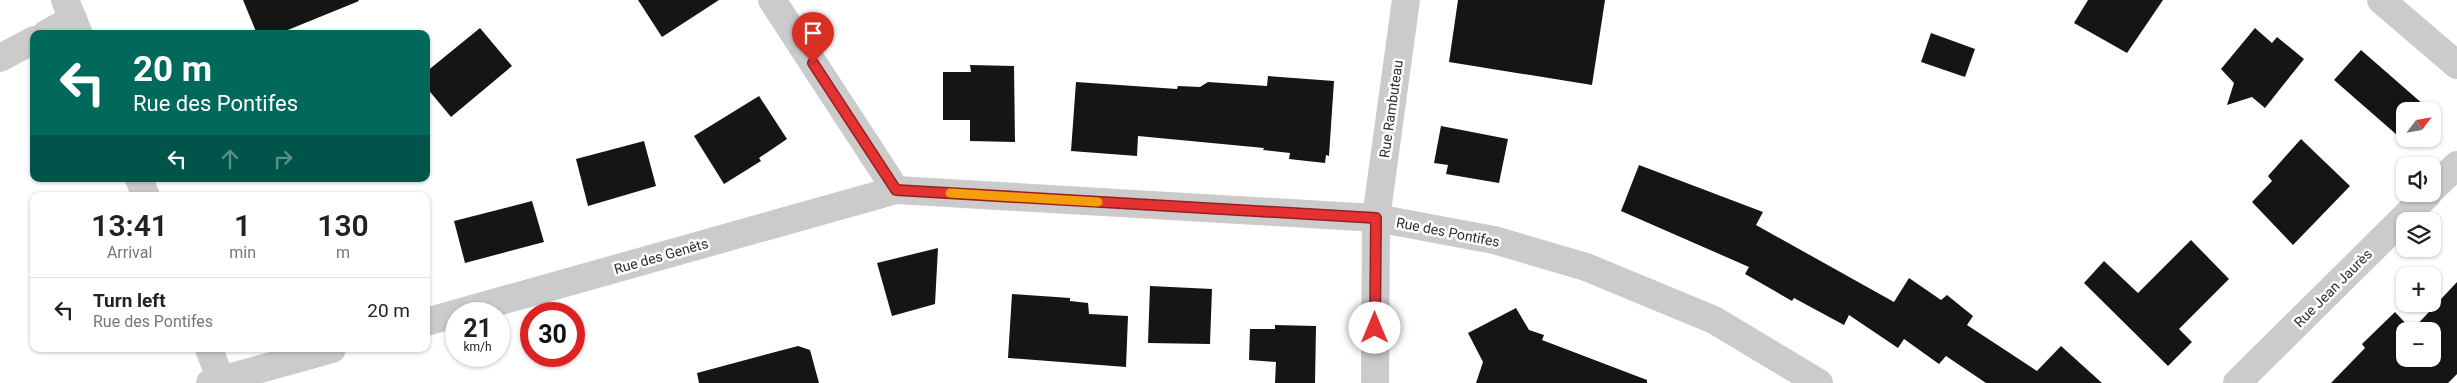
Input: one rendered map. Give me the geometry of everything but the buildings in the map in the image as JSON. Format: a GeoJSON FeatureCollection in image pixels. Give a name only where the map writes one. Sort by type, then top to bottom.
{"type":"FeatureCollection","features":[{"type":"Feature","properties":{"kind":"street"},"geometry":{"type":"LineString","coordinates":[[772,0],[896,190]]}},
{"type":"Feature","properties":{"kind":"street","name":"Rue Rambuteau"},"geometry":{"type":"LineString","coordinates":[[1375,383],[1376,218],[1406,0]]}},
{"type":"Feature","properties":{"kind":"street"},"geometry":{"type":"LineString","coordinates":[[2381,0],[2457,65]]}},
{"type":"Feature","properties":{"kind":"street"},"geometry":{"type":"LineString","coordinates":[[52,30],[72,18]]}},
{"type":"Feature","properties":{"kind":"street"},"geometry":{"type":"LineString","coordinates":[[0,58],[30,42]]}},
{"type":"Feature","properties":{"kind":"street"},"geometry":{"type":"LineString","coordinates":[[2441,181],[2457,165]]}},
{"type":"Feature","properties":{"kind":"street","name":"Rue des Pontifes"},"geometry":{"type":"LineString","coordinates":[[896,190],[1376,218],[1494,240],[1586,267],[1714,320],[1819,383]]}},
{"type":"Feature","properties":{"kind":"street","name":"Rue des Genêts"},"geometry":{"type":"LineString","coordinates":[[430,321],[896,190]]}},
{"type":"Feature","properties":{"kind":"street","name":"Rue Jean Jaurès"},"geometry":{"type":"LineString","coordinates":[[2237,383],[2420,202]]}},
{"type":"Feature","properties":{"kind":"street"},"geometry":{"type":"LineString","coordinates":[[210,352],[216,381],[321,352]]}},
{"type":"Feature","properties":{"kind":"slow traffic"},"geometry":{"type":"LineString","coordinates":[[950,193],[1098,202]]}},
{"type":"Feature","properties":{"kind":"route"},"geometry":{"type":"LineString","coordinates":[[813,63],[896,190],[1376,218],[1375,328]]}}]}
